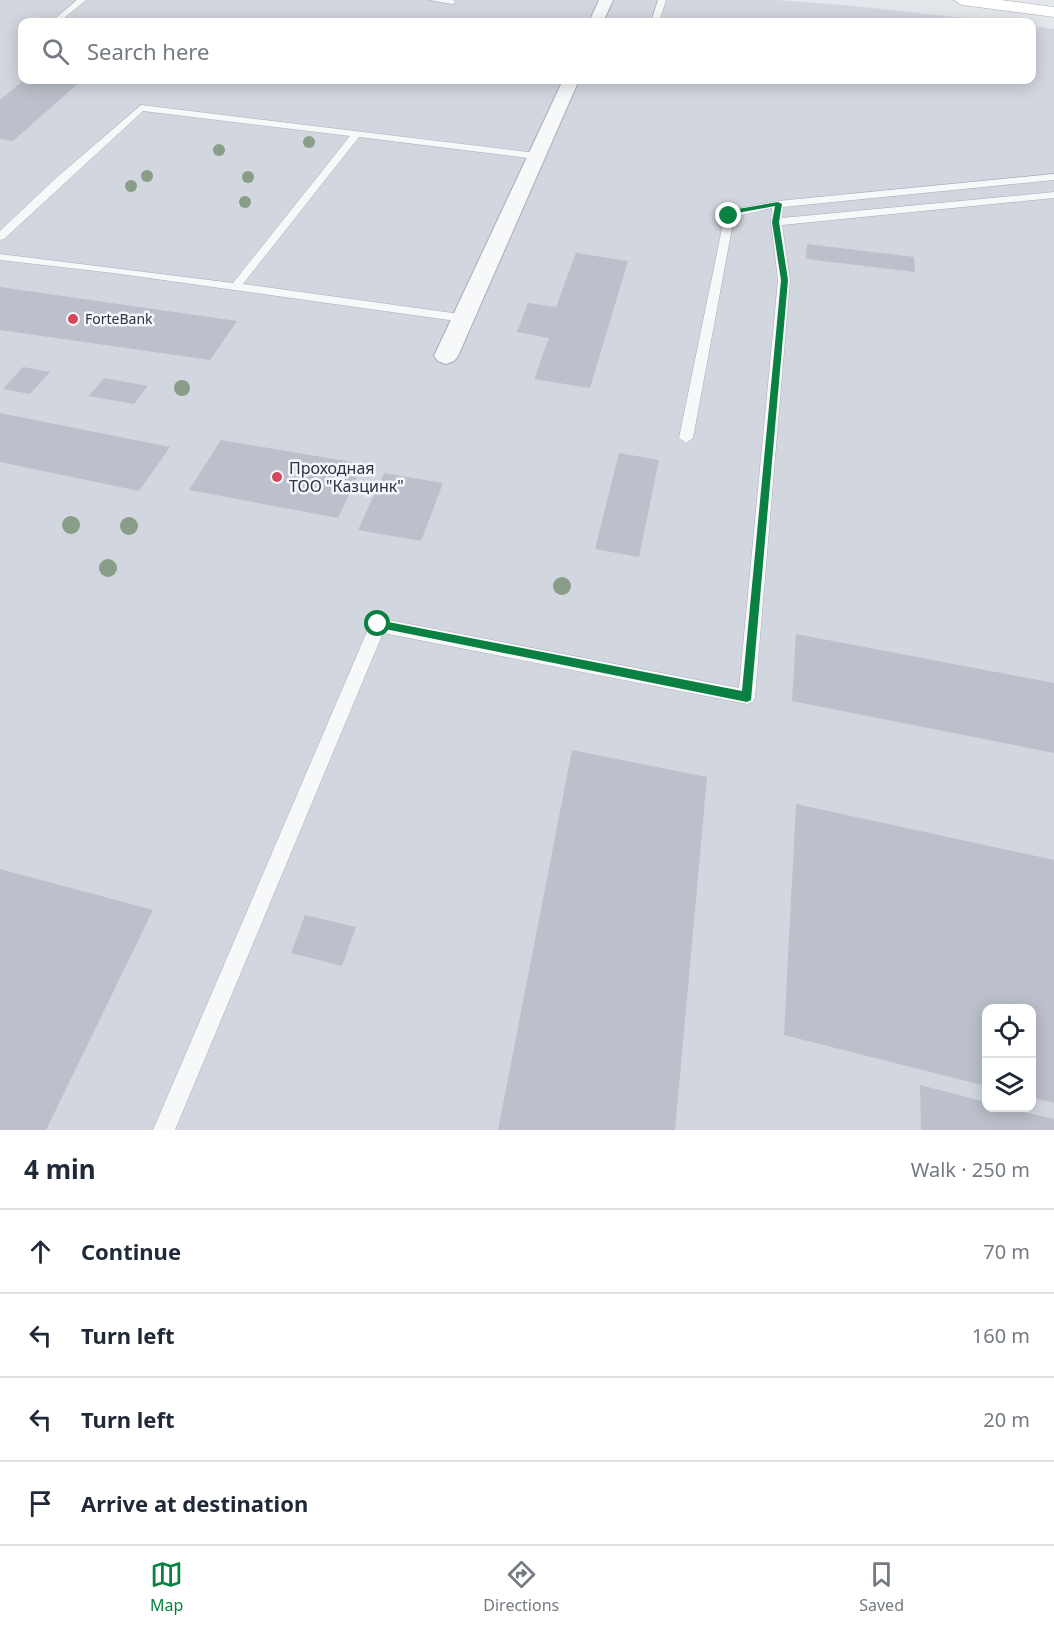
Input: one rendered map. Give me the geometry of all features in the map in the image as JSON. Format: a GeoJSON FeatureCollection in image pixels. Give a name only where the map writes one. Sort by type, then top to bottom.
{"type":"FeatureCollection","features":[{"type":"Feature","properties":{"kind":"main road"},"geometry":{"type":"LineString","coordinates":[[962,0],[1054,12]]}},
{"type":"Feature","properties":{"kind":"street"},"geometry":{"type":"LineString","coordinates":[[598,18],[606,0]]}},
{"type":"Feature","properties":{"kind":"street"},"geometry":{"type":"LineString","coordinates":[[446,356],[569,84]]}},
{"type":"Feature","properties":{"kind":"lane"},"geometry":{"type":"LineString","coordinates":[[61,18],[82,0]]}},
{"type":"Feature","properties":{"kind":"lane"},"geometry":{"type":"LineString","coordinates":[[433,0],[452,2]]}},
{"type":"Feature","properties":{"kind":"lane"},"geometry":{"type":"LineString","coordinates":[[656,18],[662,0]]}},
{"type":"Feature","properties":{"kind":"lane"},"geometry":{"type":"LineString","coordinates":[[0,237],[141,108],[536,156]]}},
{"type":"Feature","properties":{"kind":"lane"},"geometry":{"type":"LineString","coordinates":[[236,286],[356,135]]}},
{"type":"Feature","properties":{"kind":"lane"},"geometry":{"type":"LineString","coordinates":[[686,438],[729,216],[735,212],[778,204],[1054,177]]}},
{"type":"Feature","properties":{"kind":"lane"},"geometry":{"type":"LineString","coordinates":[[776,222],[1054,195]]}},
{"type":"Feature","properties":{"kind":"lane"},"geometry":{"type":"LineString","coordinates":[[164,1130],[378,624],[747,697],[784,280],[776,222],[778,204]]}},
{"type":"Feature","properties":{"kind":"lane"},"geometry":{"type":"LineString","coordinates":[[0,256],[463,318]]}},
{"type":"Feature","properties":{"kind":"shaded area"},"geometry":{"type":"Polygon","coordinates":[[[0,0],[776,0],[963,18],[18,18],[18,84],[1036,84],[1036,27],[1054,29],[1054,1130],[0,1130],[0,0]]]}},
{"type":"Feature","properties":{"kind":"building"},"geometry":{"type":"Polygon","coordinates":[[[19,84],[77,84],[13,141],[0,139],[0,100],[19,84]]]}},
{"type":"Feature","properties":{"kind":"building"},"geometry":{"type":"Polygon","coordinates":[[[807,244],[914,257],[915,272],[806,259],[807,244]]]}},
{"type":"Feature","properties":{"kind":"building"},"geometry":{"type":"Polygon","coordinates":[[[576,253],[628,261],[590,388],[534,379],[549,338],[517,332],[528,303],[556,307],[576,253]]]}},
{"type":"Feature","properties":{"kind":"building"},"geometry":{"type":"Polygon","coordinates":[[[0,287],[237,321],[210,360],[0,330],[0,287]]]}},
{"type":"Feature","properties":{"kind":"building"},"geometry":{"type":"Polygon","coordinates":[[[23,367],[50,372],[30,394],[3,389],[23,367]]]}},
{"type":"Feature","properties":{"kind":"building"},"geometry":{"type":"Polygon","coordinates":[[[104,378],[148,386],[134,404],[89,396],[104,378]]]}},
{"type":"Feature","properties":{"kind":"building"},"geometry":{"type":"Polygon","coordinates":[[[0,413],[170,447],[139,491],[0,462],[0,413]]]}},
{"type":"Feature","properties":{"kind":"building","name":"Проходная ТОО \"Казцинк\""},"geometry":{"type":"Polygon","coordinates":[[[221,440],[363,464],[338,518],[189,490],[221,440]]]}},
{"type":"Feature","properties":{"kind":"building"},"geometry":{"type":"Polygon","coordinates":[[[619,453],[659,460],[639,557],[595,549],[619,453]]]}},
{"type":"Feature","properties":{"kind":"building"},"geometry":{"type":"Polygon","coordinates":[[[384,473],[443,483],[421,541],[358,530],[384,473]]]}},
{"type":"Feature","properties":{"kind":"building"},"geometry":{"type":"Polygon","coordinates":[[[796,634],[1054,683],[1054,753],[792,701],[796,634]]]}},
{"type":"Feature","properties":{"kind":"building"},"geometry":{"type":"Polygon","coordinates":[[[572,750],[707,777],[675,1130],[498,1130],[572,750]]]}},
{"type":"Feature","properties":{"kind":"building"},"geometry":{"type":"Polygon","coordinates":[[[796,804],[1054,860],[1054,1103],[1036,1098],[1036,1004],[982,1004],[982,1085],[784,1035],[796,804]]]}},
{"type":"Feature","properties":{"kind":"building"},"geometry":{"type":"Polygon","coordinates":[[[0,869],[153,910],[46,1130],[0,1130],[0,869]]]}},
{"type":"Feature","properties":{"kind":"building"},"geometry":{"type":"Polygon","coordinates":[[[305,915],[356,927],[342,966],[291,953],[305,915]]]}},
{"type":"Feature","properties":{"kind":"building"},"geometry":{"type":"Polygon","coordinates":[[[920,1085],[982,1101],[982,1112],[1025,1112],[1054,1119],[1054,1130],[921,1130],[920,1085]]]}},
{"type":"Feature","properties":{"kind":"place","name":"ForteBank"},"geometry":{"type":"Point","coordinates":[73,319]}},
{"type":"Feature","properties":{"kind":"place","name":"Проходная ТОО \"Казцинк\""},"geometry":{"type":"Point","coordinates":[277,477]}},
{"type":"Feature","properties":{"kind":"route"},"geometry":{"type":"LineString","coordinates":[[378,624],[747,697],[784,280],[776,222],[778,204],[735,212],[729,216]]}}]}
